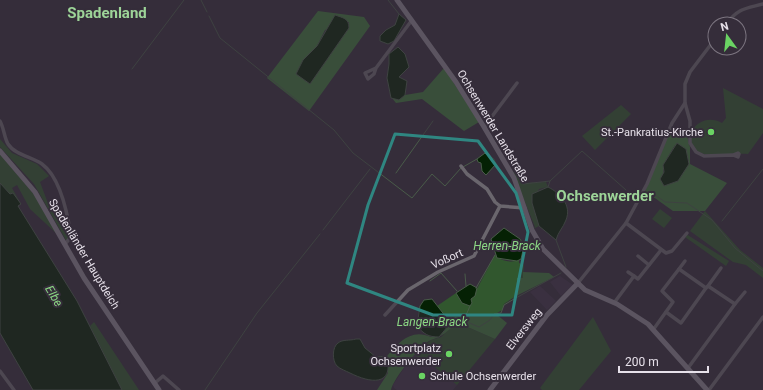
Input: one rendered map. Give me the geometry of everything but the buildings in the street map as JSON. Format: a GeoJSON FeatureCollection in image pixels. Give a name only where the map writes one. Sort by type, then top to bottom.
{"type":"FeatureCollection","features":[{"type":"Feature","properties":{"kind":"street","name":"Ochsenwerder Landstraße"},"geometry":{"type":"LineString","coordinates":[[397,0],[456,82],[514,178],[532,230],[543,249],[578,283],[593,295],[614,302],[633,313],[654,330],[708,390]]}},
{"type":"Feature","properties":{"kind":"street"},"geometry":{"type":"LineString","coordinates":[[733,16],[745,7],[763,4]]}},
{"type":"Feature","properties":{"kind":"street"},"geometry":{"type":"LineString","coordinates":[[376,68],[412,20]]}},
{"type":"Feature","properties":{"kind":"street"},"geometry":{"type":"LineString","coordinates":[[707,49],[690,72],[685,84],[685,103],[690,121],[690,143],[696,152],[704,156],[733,155]]}},
{"type":"Feature","properties":{"kind":"street"},"geometry":{"type":"LineString","coordinates":[[484,127],[517,83]]}},
{"type":"Feature","properties":{"kind":"street"},"geometry":{"type":"LineString","coordinates":[[578,283],[626,223],[647,184],[672,123],[685,103]]}},
{"type":"Feature","properties":{"kind":"street"},"geometry":{"type":"LineString","coordinates":[[0,121],[8,144],[12,148],[43,165],[55,180],[61,195],[71,237],[65,244]]}},
{"type":"Feature","properties":{"kind":"street","name":"Spadenländer Hauptdeich"},"geometry":{"type":"LineString","coordinates":[[0,151],[35,192],[84,278],[159,390]]}},
{"type":"Feature","properties":{"kind":"street"},"geometry":{"type":"LineString","coordinates":[[461,166],[467,174],[487,189],[495,202],[500,206],[524,208]]}},
{"type":"Feature","properties":{"kind":"street","name":"Voßort"},"geometry":{"type":"LineString","coordinates":[[385,315],[408,290],[438,272],[474,256],[500,206]]}},
{"type":"Feature","properties":{"kind":"street"},"geometry":{"type":"LineString","coordinates":[[626,223],[666,253],[671,252],[687,233]]}},
{"type":"Feature","properties":{"kind":"street"},"geometry":{"type":"LineString","coordinates":[[628,272],[638,279],[661,250]]}},
{"type":"Feature","properties":{"kind":"street"},"geometry":{"type":"LineString","coordinates":[[638,256],[649,265]]}},
{"type":"Feature","properties":{"kind":"street"},"geometry":{"type":"LineString","coordinates":[[654,330],[673,301],[662,291],[685,261]]}},
{"type":"Feature","properties":{"kind":"street"},"geometry":{"type":"LineString","coordinates":[[666,312],[681,323],[721,268]]}},
{"type":"Feature","properties":{"kind":"street"},"geometry":{"type":"LineString","coordinates":[[679,269],[735,304]]}},
{"type":"Feature","properties":{"kind":"street"},"geometry":{"type":"LineString","coordinates":[[614,302],[634,276]]}},
{"type":"Feature","properties":{"kind":"street","name":"Elversweg"},"geometry":{"type":"LineString","coordinates":[[490,390],[547,315],[578,283]]}},
{"type":"Feature","properties":{"kind":"street"},"geometry":{"type":"LineString","coordinates":[[688,368],[744,292]]}},
{"type":"Feature","properties":{"kind":"street"},"geometry":{"type":"LineString","coordinates":[[708,390],[763,317]]}},
{"type":"Feature","properties":{"kind":"street"},"geometry":{"type":"LineString","coordinates":[[0,371],[14,390]]}},
{"type":"Feature","properties":{"kind":"street"},"geometry":{"type":"LineString","coordinates":[[155,384],[163,376],[179,390]]}},
{"type":"Feature","properties":{"kind":"highlighted area"},"geometry":{"type":"Polygon","coordinates":[[[395,134],[478,141],[516,193],[528,232],[512,315],[433,315],[347,283],[368,205],[395,134]]]}},
{"type":"Feature","properties":{"kind":"shaded area"},"geometry":{"type":"Polygon","coordinates":[[[723,88],[763,109],[763,133],[748,154],[706,155],[696,150],[692,144],[690,137],[692,131],[701,122],[714,120],[722,123],[726,118],[723,88]]]}},
{"type":"Feature","properties":{"kind":"shaded area"},"geometry":{"type":"Polygon","coordinates":[[[621,105],[631,114],[595,150],[582,136],[621,105]]]}},
{"type":"Feature","properties":{"kind":"shaded area"},"geometry":{"type":"Polygon","coordinates":[[[0,139],[12,153],[37,164],[49,176],[40,182],[49,206],[66,219],[70,240],[67,242],[34,184],[0,147],[0,139]]]}},
{"type":"Feature","properties":{"kind":"shaded area"},"geometry":{"type":"Polygon","coordinates":[[[0,154],[37,198],[57,234],[30,209],[17,185],[12,188],[21,204],[13,193],[10,195],[0,183],[0,154]]]}},
{"type":"Feature","properties":{"kind":"shaded area"},"geometry":{"type":"Polygon","coordinates":[[[512,170],[523,183],[546,182],[548,187],[539,189],[532,203],[539,226],[533,229],[535,227],[512,170]]]}},
{"type":"Feature","properties":{"kind":"shaded area"},"geometry":{"type":"Polygon","coordinates":[[[660,209],[672,218],[664,228],[652,219],[660,209]]]}},
{"type":"Feature","properties":{"kind":"shaded area"},"geometry":{"type":"Polygon","coordinates":[[[705,211],[740,250],[763,268],[763,278],[746,265],[733,262],[690,231],[705,211]]]}},
{"type":"Feature","properties":{"kind":"shaded area"},"geometry":{"type":"Polygon","coordinates":[[[686,234],[729,261],[726,266],[685,237],[686,234]]]}},
{"type":"Feature","properties":{"kind":"shaded area"},"geometry":{"type":"Polygon","coordinates":[[[495,255],[506,261],[519,260],[519,263],[524,265],[523,278],[517,279],[516,296],[504,304],[502,310],[496,314],[446,317],[437,306],[456,293],[462,303],[471,300],[495,255]]]}},
{"type":"Feature","properties":{"kind":"shaded area"},"geometry":{"type":"Polygon","coordinates":[[[560,276],[573,285],[561,296],[550,282],[560,276]]]}},
{"type":"Feature","properties":{"kind":"shaded area"},"geometry":{"type":"Polygon","coordinates":[[[540,286],[556,301],[547,310],[530,292],[540,286]]]}},
{"type":"Feature","properties":{"kind":"shaded area"},"geometry":{"type":"Polygon","coordinates":[[[593,317],[611,351],[579,390],[542,390],[540,388],[593,317]]]}},
{"type":"Feature","properties":{"kind":"shaded area"},"geometry":{"type":"Polygon","coordinates":[[[94,322],[139,390],[122,390],[90,326],[94,322]]]}},
{"type":"Feature","properties":{"kind":"shaded area","name":"Sportplatz Ochsenwerder"},"geometry":{"type":"Polygon","coordinates":[[[456,323],[495,339],[457,385],[432,365],[430,367],[415,355],[431,340],[441,337],[456,323]]]}},
{"type":"Feature","properties":{"kind":"shaded area","name":"Schule Ochsenwerder"},"geometry":{"type":"Polygon","coordinates":[[[415,355],[430,367],[432,365],[457,385],[453,390],[397,390],[394,388],[393,385],[412,356],[415,355]]]}},
{"type":"Feature","properties":{"kind":"green space"},"geometry":{"type":"Polygon","coordinates":[[[318,11],[364,17],[370,26],[309,111],[267,78],[318,11]],[[349,22],[325,30],[317,46],[303,60],[310,84],[349,28],[349,22]]]}},
{"type":"Feature","properties":{"kind":"green space"},"geometry":{"type":"Polygon","coordinates":[[[444,68],[479,122],[464,131],[422,99],[396,103],[392,98],[399,100],[405,95],[423,92],[444,68]]]}},
{"type":"Feature","properties":{"kind":"green space"},"geometry":{"type":"Polygon","coordinates":[[[672,126],[686,132],[690,147],[690,164],[727,183],[705,211],[673,211],[645,191],[672,126]],[[675,145],[663,165],[664,186],[675,145]]]}},
{"type":"Feature","properties":{"kind":"green space"},"geometry":{"type":"Polygon","coordinates":[[[523,272],[549,273],[554,277],[516,296],[517,278],[523,278],[523,272]]]}},
{"type":"Feature","properties":{"kind":"green space"},"geometry":{"type":"Polygon","coordinates":[[[496,314],[507,323],[495,339],[456,323],[439,337],[426,343],[414,355],[402,370],[391,390],[377,390],[388,373],[387,356],[401,341],[411,335],[417,334],[431,337],[448,326],[446,317],[496,314]]]}},
{"type":"Feature","properties":{"kind":"water"},"geometry":{"type":"Polygon","coordinates":[[[399,14],[406,20],[394,41],[388,44],[380,41],[380,36],[386,30],[395,25],[399,14]]]}},
{"type":"Feature","properties":{"kind":"water"},"geometry":{"type":"Polygon","coordinates":[[[335,15],[347,20],[349,28],[310,84],[296,74],[303,60],[317,46],[335,15]]]}},
{"type":"Feature","properties":{"kind":"water"},"geometry":{"type":"Polygon","coordinates":[[[398,47],[405,54],[409,67],[399,77],[407,81],[405,95],[399,100],[391,98],[387,78],[389,54],[398,47]]]}},
{"type":"Feature","properties":{"kind":"water"},"geometry":{"type":"Polygon","coordinates":[[[677,143],[686,149],[689,164],[678,181],[664,186],[660,179],[664,172],[663,165],[677,143]]]}},
{"type":"Feature","properties":{"kind":"water"},"geometry":{"type":"Polygon","coordinates":[[[485,153],[494,159],[496,164],[486,175],[482,171],[481,163],[478,162],[477,159],[485,153]]]}},
{"type":"Feature","properties":{"kind":"water","name":"Elbe"},"geometry":{"type":"Polygon","coordinates":[[[0,183],[10,194],[13,193],[21,204],[18,206],[77,301],[122,390],[33,390],[0,333],[0,183]]]}},
{"type":"Feature","properties":{"kind":"water"},"geometry":{"type":"Polygon","coordinates":[[[548,187],[561,196],[567,209],[566,220],[556,240],[539,226],[532,203],[532,194],[548,187]]]}},
{"type":"Feature","properties":{"kind":"water","name":"Herren-Brack"},"geometry":{"type":"Polygon","coordinates":[[[504,228],[520,239],[524,246],[521,259],[517,261],[497,258],[491,239],[504,228]]]}},
{"type":"Feature","properties":{"kind":"water"},"geometry":{"type":"Polygon","coordinates":[[[470,284],[477,288],[475,296],[471,299],[472,303],[470,306],[462,303],[456,293],[470,284]]]}},
{"type":"Feature","properties":{"kind":"water","name":"Langen-Brack"},"geometry":{"type":"Polygon","coordinates":[[[432,299],[446,317],[448,326],[439,337],[426,334],[417,326],[420,306],[424,300],[432,299]]]}},
{"type":"Feature","properties":{"kind":"water"},"geometry":{"type":"Polygon","coordinates":[[[360,339],[365,348],[376,357],[387,356],[388,366],[387,373],[384,378],[379,380],[365,379],[341,369],[335,364],[333,354],[336,345],[342,341],[360,339]]]}},
{"type":"Feature","properties":{"kind":"waterway"},"geometry":{"type":"LineString","coordinates":[[132,69],[184,0]]}},
{"type":"Feature","properties":{"kind":"waterway"},"geometry":{"type":"LineString","coordinates":[[201,0],[207,12]]}},
{"type":"Feature","properties":{"kind":"waterway"},"geometry":{"type":"LineString","coordinates":[[388,0],[399,14]]}},
{"type":"Feature","properties":{"kind":"waterway"},"geometry":{"type":"LineString","coordinates":[[209,16],[220,38],[334,130],[353,153],[412,198],[432,174],[445,186],[461,168]]}},
{"type":"Feature","properties":{"kind":"waterway"},"geometry":{"type":"LineString","coordinates":[[396,173],[433,121]]}},
{"type":"Feature","properties":{"kind":"waterway"},"geometry":{"type":"LineString","coordinates":[[550,181],[582,151],[626,190]]}},
{"type":"Feature","properties":{"kind":"waterway"},"geometry":{"type":"LineString","coordinates":[[463,167],[477,159]]}},
{"type":"Feature","properties":{"kind":"waterway"},"geometry":{"type":"LineString","coordinates":[[496,166],[505,176]]}},
{"type":"Feature","properties":{"kind":"waterway"},"geometry":{"type":"LineString","coordinates":[[323,230],[370,169]]}},
{"type":"Feature","properties":{"kind":"waterway"},"geometry":{"type":"LineString","coordinates":[[722,221],[763,169]]}},
{"type":"Feature","properties":{"kind":"waterway"},"geometry":{"type":"LineString","coordinates":[[516,170],[523,184],[550,181],[548,187]]}},
{"type":"Feature","properties":{"kind":"waterway"},"geometry":{"type":"LineString","coordinates":[[650,191],[665,202],[687,203],[712,220],[735,248],[763,271]]}},
{"type":"Feature","properties":{"kind":"waterway"},"geometry":{"type":"LineString","coordinates":[[205,390],[257,313],[320,234]]}},
{"type":"Feature","properties":{"kind":"waterway"},"geometry":{"type":"LineString","coordinates":[[556,240],[566,267]]}},
{"type":"Feature","properties":{"kind":"waterway"},"geometry":{"type":"LineString","coordinates":[[476,288],[495,255]]}},
{"type":"Feature","properties":{"kind":"waterway"},"geometry":{"type":"LineString","coordinates":[[430,281],[441,273],[457,291]]}},
{"type":"Feature","properties":{"kind":"waterway"},"geometry":{"type":"LineString","coordinates":[[448,323],[460,319],[479,327],[490,320],[494,314],[501,313],[504,305],[561,273]]}},
{"type":"Feature","properties":{"kind":"waterway"},"geometry":{"type":"LineString","coordinates":[[465,274],[466,286]]}},
{"type":"Feature","properties":{"kind":"waterway"},"geometry":{"type":"LineString","coordinates":[[461,319],[467,313],[470,306]]}},
{"type":"Feature","properties":{"kind":"place","name":"St.-Pankratius-Kirche"},"geometry":{"type":"Point","coordinates":[711,132]}},
{"type":"Feature","properties":{"kind":"place","name":"Sportplatz Ochsenwerder"},"geometry":{"type":"Point","coordinates":[449,354]}},
{"type":"Feature","properties":{"kind":"place","name":"Schule Ochsenwerder"},"geometry":{"type":"Point","coordinates":[422,376]}},
{"type":"Feature","properties":{"kind":"district","name":"Spadenland"},"geometry":{"type":"Point","coordinates":[107,13]}},
{"type":"Feature","properties":{"kind":"district","name":"Ochsenwerder"},"geometry":{"type":"Point","coordinates":[605,196]}}]}
